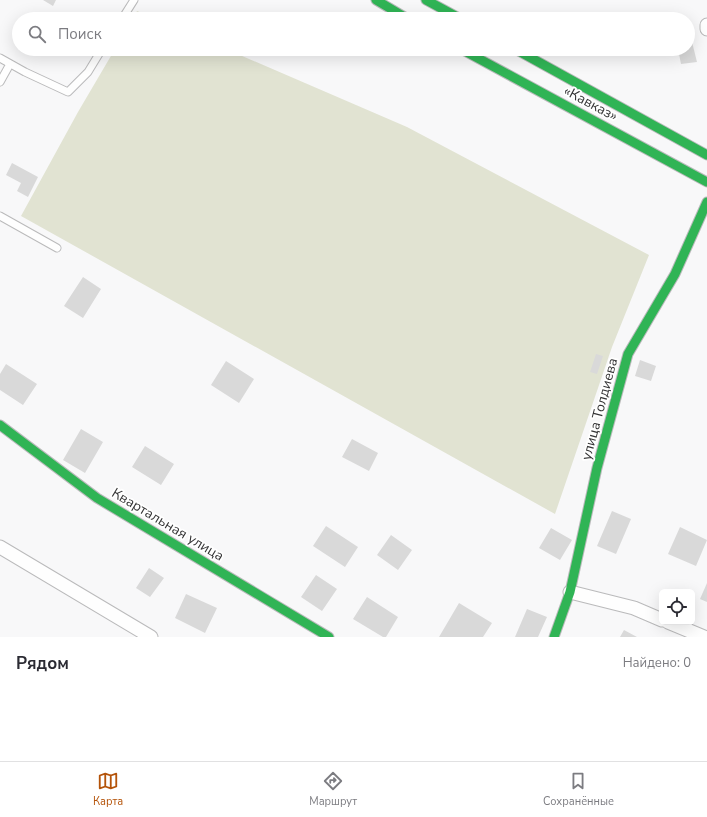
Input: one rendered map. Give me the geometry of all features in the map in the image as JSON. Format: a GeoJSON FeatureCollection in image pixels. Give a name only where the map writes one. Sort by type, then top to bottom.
{"type":"FeatureCollection","features":[{"type":"Feature","properties":{"kind":"main road"},"geometry":{"type":"LineString","coordinates":[[376,0],[396,12]]}},
{"type":"Feature","properties":{"kind":"main road"},"geometry":{"type":"LineString","coordinates":[[426,0],[448,12]]}},
{"type":"Feature","properties":{"kind":"main road","name":"«Кавказ»"},"geometry":{"type":"LineString","coordinates":[[474,56],[707,182]]}},
{"type":"Feature","properties":{"kind":"main road","name":"«Кавказ»"},"geometry":{"type":"LineString","coordinates":[[528,56],[707,155]]}},
{"type":"Feature","properties":{"kind":"main road","name":"улица Толдиева"},"geometry":{"type":"LineString","coordinates":[[554,637],[570,592],[597,468],[628,354],[675,274],[707,202]]}},
{"type":"Feature","properties":{"kind":"main road","name":"Квартальная улица"},"geometry":{"type":"LineString","coordinates":[[0,425],[97,498],[329,637]]}},
{"type":"Feature","properties":{"kind":"street"},"geometry":{"type":"LineString","coordinates":[[0,548],[151,637]]}},
{"type":"Feature","properties":{"kind":"street"},"geometry":{"type":"LineString","coordinates":[[570,592],[634,608],[659,619]]}},
{"type":"Feature","properties":{"kind":"street"},"geometry":{"type":"LineString","coordinates":[[675,625],[704,637]]}},
{"type":"Feature","properties":{"kind":"lane"},"geometry":{"type":"LineString","coordinates":[[126,12],[134,0]]}},
{"type":"Feature","properties":{"kind":"lane"},"geometry":{"type":"LineString","coordinates":[[0,58],[25,72],[68,92],[88,72],[98,56]]}},
{"type":"Feature","properties":{"kind":"lane"},"geometry":{"type":"LineString","coordinates":[[0,82],[10,64]]}},
{"type":"Feature","properties":{"kind":"lane"},"geometry":{"type":"LineString","coordinates":[[0,216],[57,248]]}},
{"type":"Feature","properties":{"kind":"green space"},"geometry":{"type":"Polygon","coordinates":[[[111,56],[242,56],[407,127],[649,255],[612,347],[555,514],[21,216],[78,112],[111,56]]]}},
{"type":"Feature","properties":{"kind":"building"},"geometry":{"type":"Polygon","coordinates":[[[43,0],[56,0],[53,6],[43,0]]]}},
{"type":"Feature","properties":{"kind":"building"},"geometry":{"type":"Polygon","coordinates":[[[695,54],[697,62],[681,64],[679,56],[695,56],[695,54]]]}},
{"type":"Feature","properties":{"kind":"building"},"geometry":{"type":"Polygon","coordinates":[[[12,163],[38,177],[28,197],[17,191],[21,183],[6,175],[12,163]]]}},
{"type":"Feature","properties":{"kind":"building"},"geometry":{"type":"Polygon","coordinates":[[[83,277],[101,289],[83,318],[64,306],[83,277]]]}},
{"type":"Feature","properties":{"kind":"building"},"geometry":{"type":"Polygon","coordinates":[[[596,354],[603,356],[597,374],[590,372],[596,354]]]}},
{"type":"Feature","properties":{"kind":"building"},"geometry":{"type":"Polygon","coordinates":[[[640,360],[656,366],[651,381],[635,376],[640,360]]]}},
{"type":"Feature","properties":{"kind":"building"},"geometry":{"type":"Polygon","coordinates":[[[226,361],[254,379],[239,403],[211,385],[226,361]]]}},
{"type":"Feature","properties":{"kind":"building"},"geometry":{"type":"Polygon","coordinates":[[[6,364],[37,384],[23,405],[0,390],[0,374],[6,364]]]}},
{"type":"Feature","properties":{"kind":"building"},"geometry":{"type":"Polygon","coordinates":[[[81,429],[103,442],[85,473],[63,460],[81,429]]]}},
{"type":"Feature","properties":{"kind":"building"},"geometry":{"type":"Polygon","coordinates":[[[352,439],[378,453],[369,471],[342,457],[352,439]]]}},
{"type":"Feature","properties":{"kind":"building"},"geometry":{"type":"Polygon","coordinates":[[[145,446],[174,464],[161,485],[132,467],[145,446]]]}},
{"type":"Feature","properties":{"kind":"building"},"geometry":{"type":"Polygon","coordinates":[[[612,511],[631,519],[616,554],[597,546],[612,511]]]}},
{"type":"Feature","properties":{"kind":"building"},"geometry":{"type":"Polygon","coordinates":[[[326,526],[358,547],[345,567],[313,546],[326,526]]]}},
{"type":"Feature","properties":{"kind":"building"},"geometry":{"type":"Polygon","coordinates":[[[680,527],[707,540],[696,566],[668,554],[680,527]]]}},
{"type":"Feature","properties":{"kind":"building"},"geometry":{"type":"Polygon","coordinates":[[[551,528],[572,540],[560,560],[539,548],[551,528]]]}},
{"type":"Feature","properties":{"kind":"building"},"geometry":{"type":"Polygon","coordinates":[[[391,535],[412,550],[398,570],[377,555],[391,535]]]}},
{"type":"Feature","properties":{"kind":"building"},"geometry":{"type":"Polygon","coordinates":[[[149,568],[164,578],[150,597],[136,588],[149,568]]]}},
{"type":"Feature","properties":{"kind":"building"},"geometry":{"type":"Polygon","coordinates":[[[316,575],[337,589],[322,611],[301,597],[316,575]]]}},
{"type":"Feature","properties":{"kind":"building"},"geometry":{"type":"Polygon","coordinates":[[[707,583],[707,602],[700,599],[707,583]]]}},
{"type":"Feature","properties":{"kind":"building"},"geometry":{"type":"Polygon","coordinates":[[[186,594],[217,608],[205,633],[175,618],[186,594]]]}},
{"type":"Feature","properties":{"kind":"building"},"geometry":{"type":"Polygon","coordinates":[[[367,597],[398,617],[386,637],[383,637],[353,619],[367,597]]]}},
{"type":"Feature","properties":{"kind":"building"},"geometry":{"type":"Polygon","coordinates":[[[459,603],[492,623],[483,637],[439,637],[459,603]]]}},
{"type":"Feature","properties":{"kind":"building"},"geometry":{"type":"Polygon","coordinates":[[[527,609],[547,617],[538,637],[515,637],[527,609]]]}},
{"type":"Feature","properties":{"kind":"building"},"geometry":{"type":"Polygon","coordinates":[[[624,630],[637,637],[620,637],[624,630]]]}},
{"type":"Feature","properties":{"kind":"traffic: fast"},"geometry":{"type":"LineString","coordinates":[[376,0],[396,12]]}},
{"type":"Feature","properties":{"kind":"traffic: fast"},"geometry":{"type":"LineString","coordinates":[[426,0],[448,12]]}},
{"type":"Feature","properties":{"kind":"traffic: fast"},"geometry":{"type":"LineString","coordinates":[[474,56],[707,182]]}},
{"type":"Feature","properties":{"kind":"traffic: fast"},"geometry":{"type":"LineString","coordinates":[[528,56],[707,155]]}},
{"type":"Feature","properties":{"kind":"traffic: fast"},"geometry":{"type":"LineString","coordinates":[[554,637],[570,592],[597,468],[628,354],[675,274],[707,202]]}},
{"type":"Feature","properties":{"kind":"traffic: fast"},"geometry":{"type":"LineString","coordinates":[[0,425],[97,498],[329,637]]}}]}
